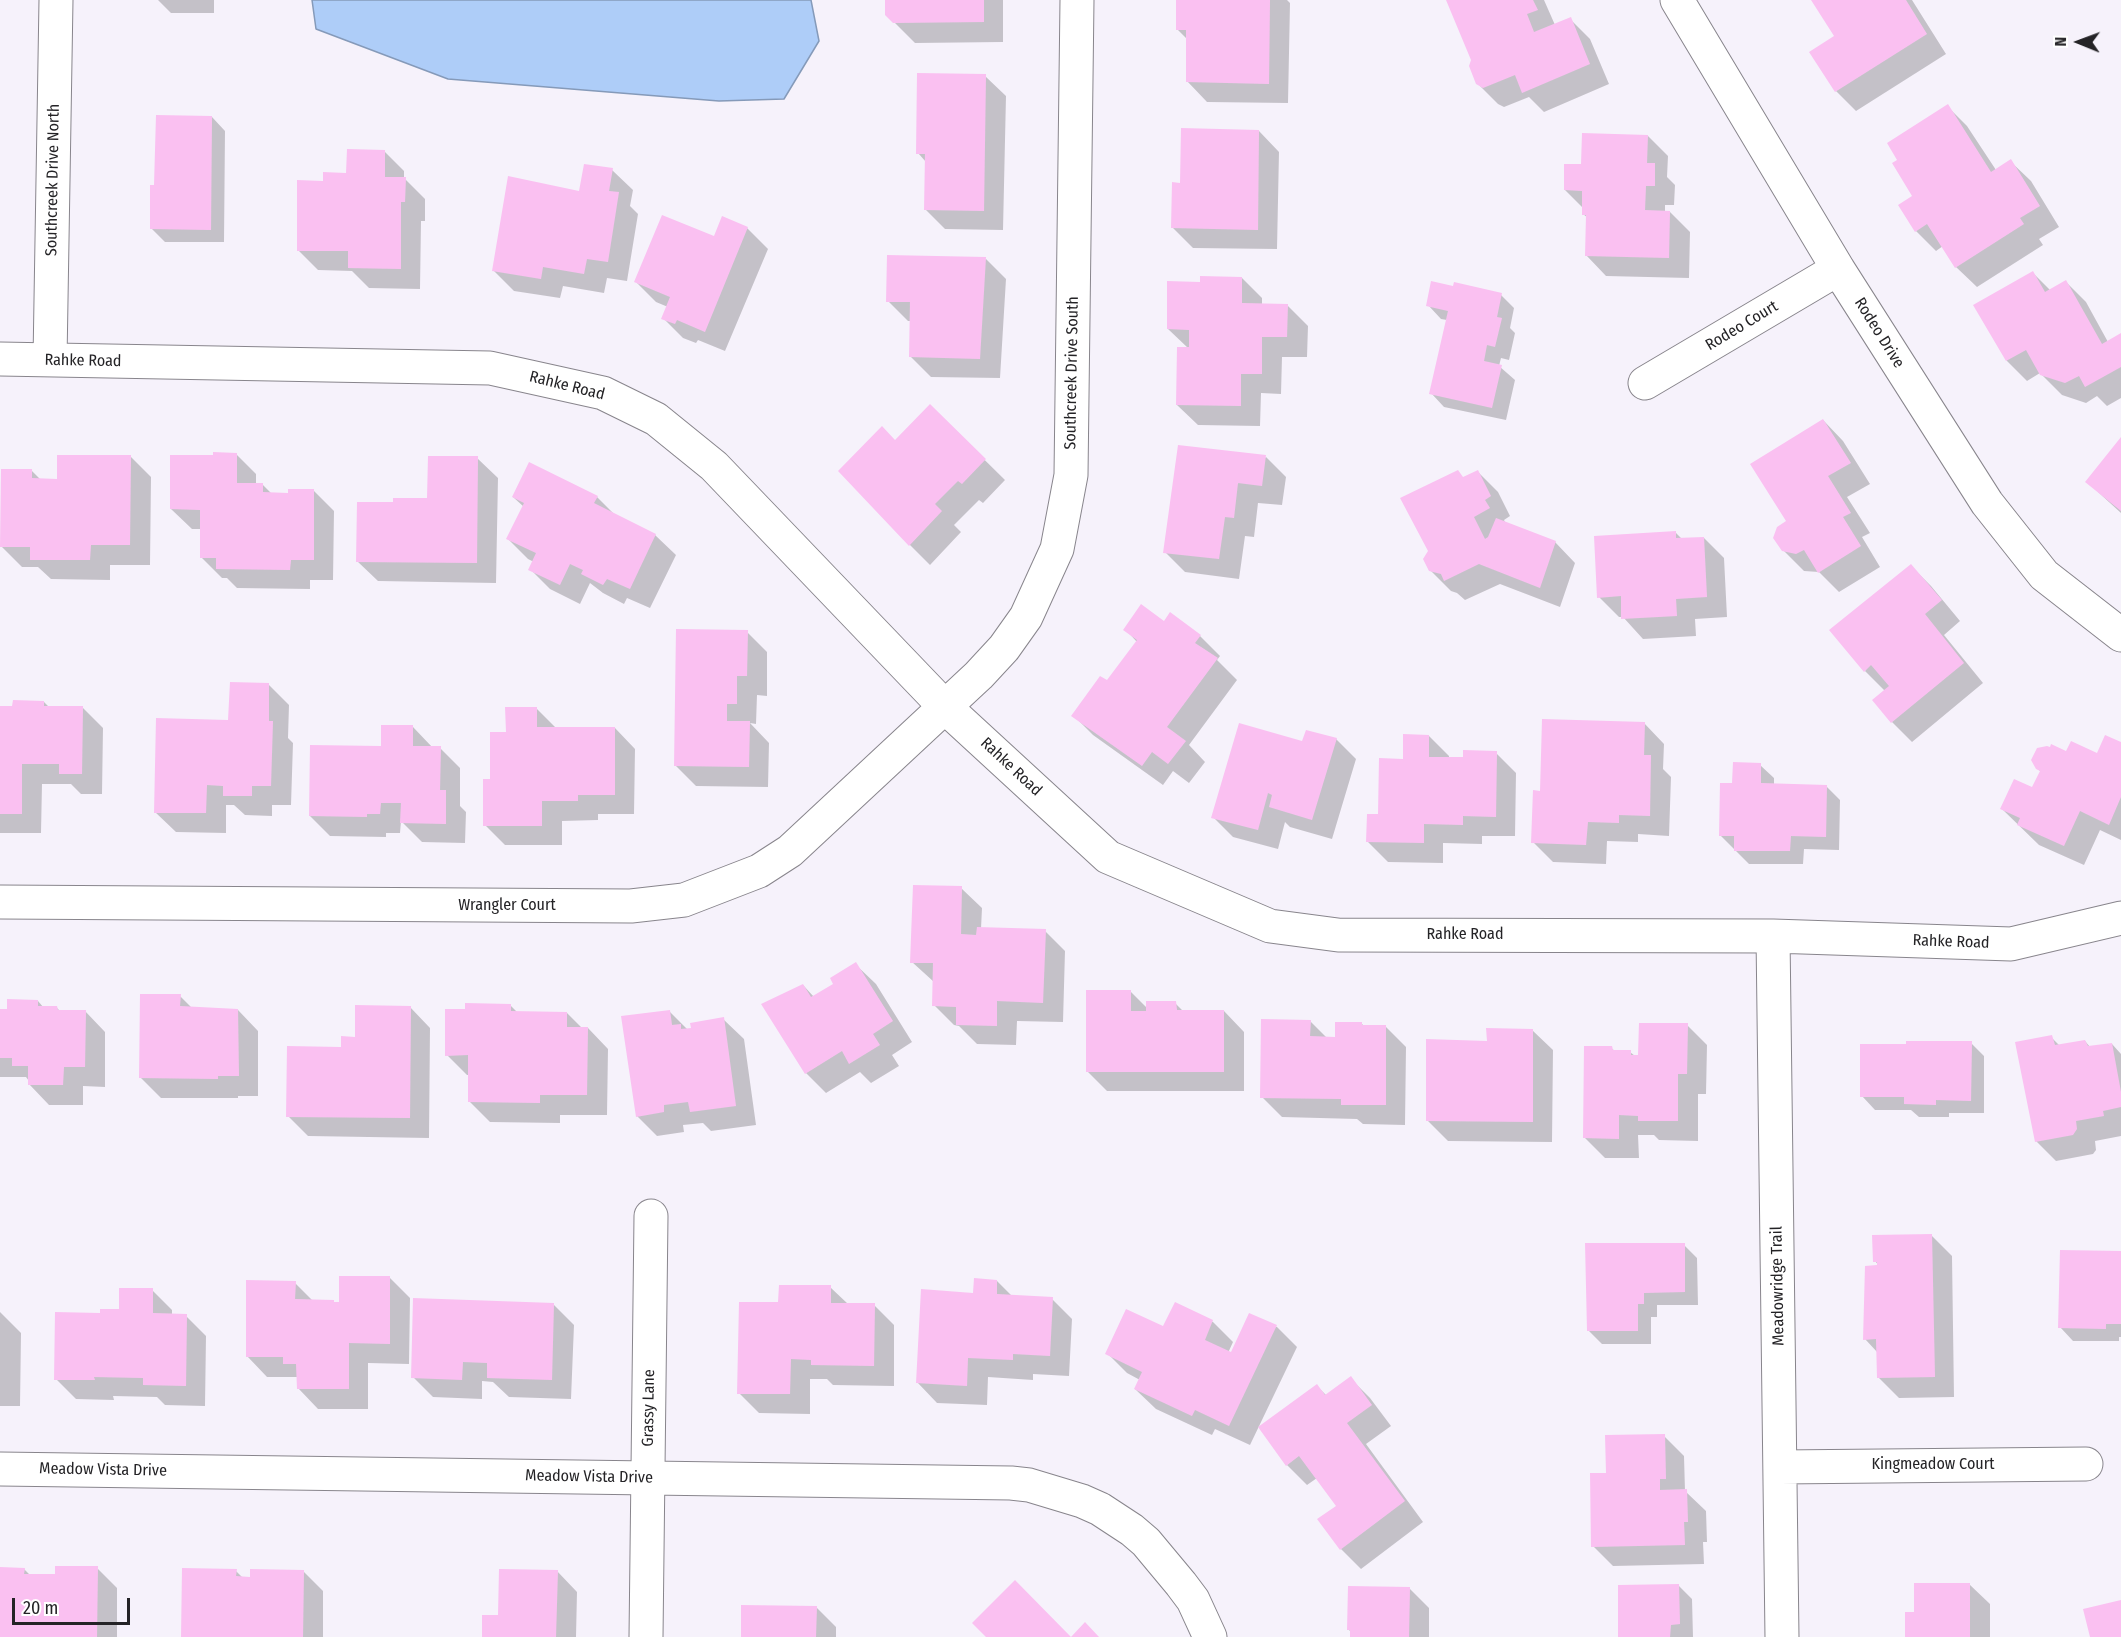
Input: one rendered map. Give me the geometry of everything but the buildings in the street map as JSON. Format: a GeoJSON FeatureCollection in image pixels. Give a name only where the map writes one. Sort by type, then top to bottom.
{"type":"FeatureCollection","features":[{"type":"Feature","properties":{"kind":"street","name":"Southcreek Drive North"},"geometry":{"type":"LineString","coordinates":[[50,360],[56,0]]}},
{"type":"Feature","properties":{"kind":"street","name":"Southcreek Drive South"},"geometry":{"type":"LineString","coordinates":[[945,707],[1004,648],[1026,617],[1057,549],[1071,476],[1077,0]]}},
{"type":"Feature","properties":{"kind":"street","name":"Rodeo Drive"},"geometry":{"type":"LineString","coordinates":[[1677,0],[1838,269],[1987,503],[2044,575],[2121,635]]}},
{"type":"Feature","properties":{"kind":"street","name":"Rodeo Court"},"geometry":{"type":"LineString","coordinates":[[1645,383],[1838,269]]}},
{"type":"Feature","properties":{"kind":"street","name":"Rahke Road"},"geometry":{"type":"LineString","coordinates":[[0,359],[490,368],[603,393],[656,419],[714,466],[945,707],[1108,857],[1270,926],[1338,935],[1773,936],[2011,944],[2121,918]]}},
{"type":"Feature","properties":{"kind":"street","name":"Wrangler Court"},"geometry":{"type":"LineString","coordinates":[[0,902],[538,907],[631,906],[684,900],[759,871],[790,851],[945,707]]}},
{"type":"Feature","properties":{"kind":"street","name":"Meadowridge Trail"},"geometry":{"type":"LineString","coordinates":[[1773,936],[1782,1637]]}},
{"type":"Feature","properties":{"kind":"street","name":"Grassy Lane"},"geometry":{"type":"LineString","coordinates":[[646,1637],[651,1216]]}},
{"type":"Feature","properties":{"kind":"street","name":"Kingmeadow Court"},"geometry":{"type":"LineString","coordinates":[[1780,1467],[2086,1464]]}},
{"type":"Feature","properties":{"kind":"street","name":"Meadow Vista Drive"},"geometry":{"type":"LineString","coordinates":[[0,1469],[1029,1485],[1064,1494],[1100,1509],[1132,1530],[1158,1555],[1193,1600],[1210,1637]]}},
{"type":"Feature","properties":{"kind":"water"},"geometry":{"type":"Polygon","coordinates":[[[312,0],[811,0],[819,41],[784,99],[719,101],[448,79],[316,29],[312,0]]]}}]}
